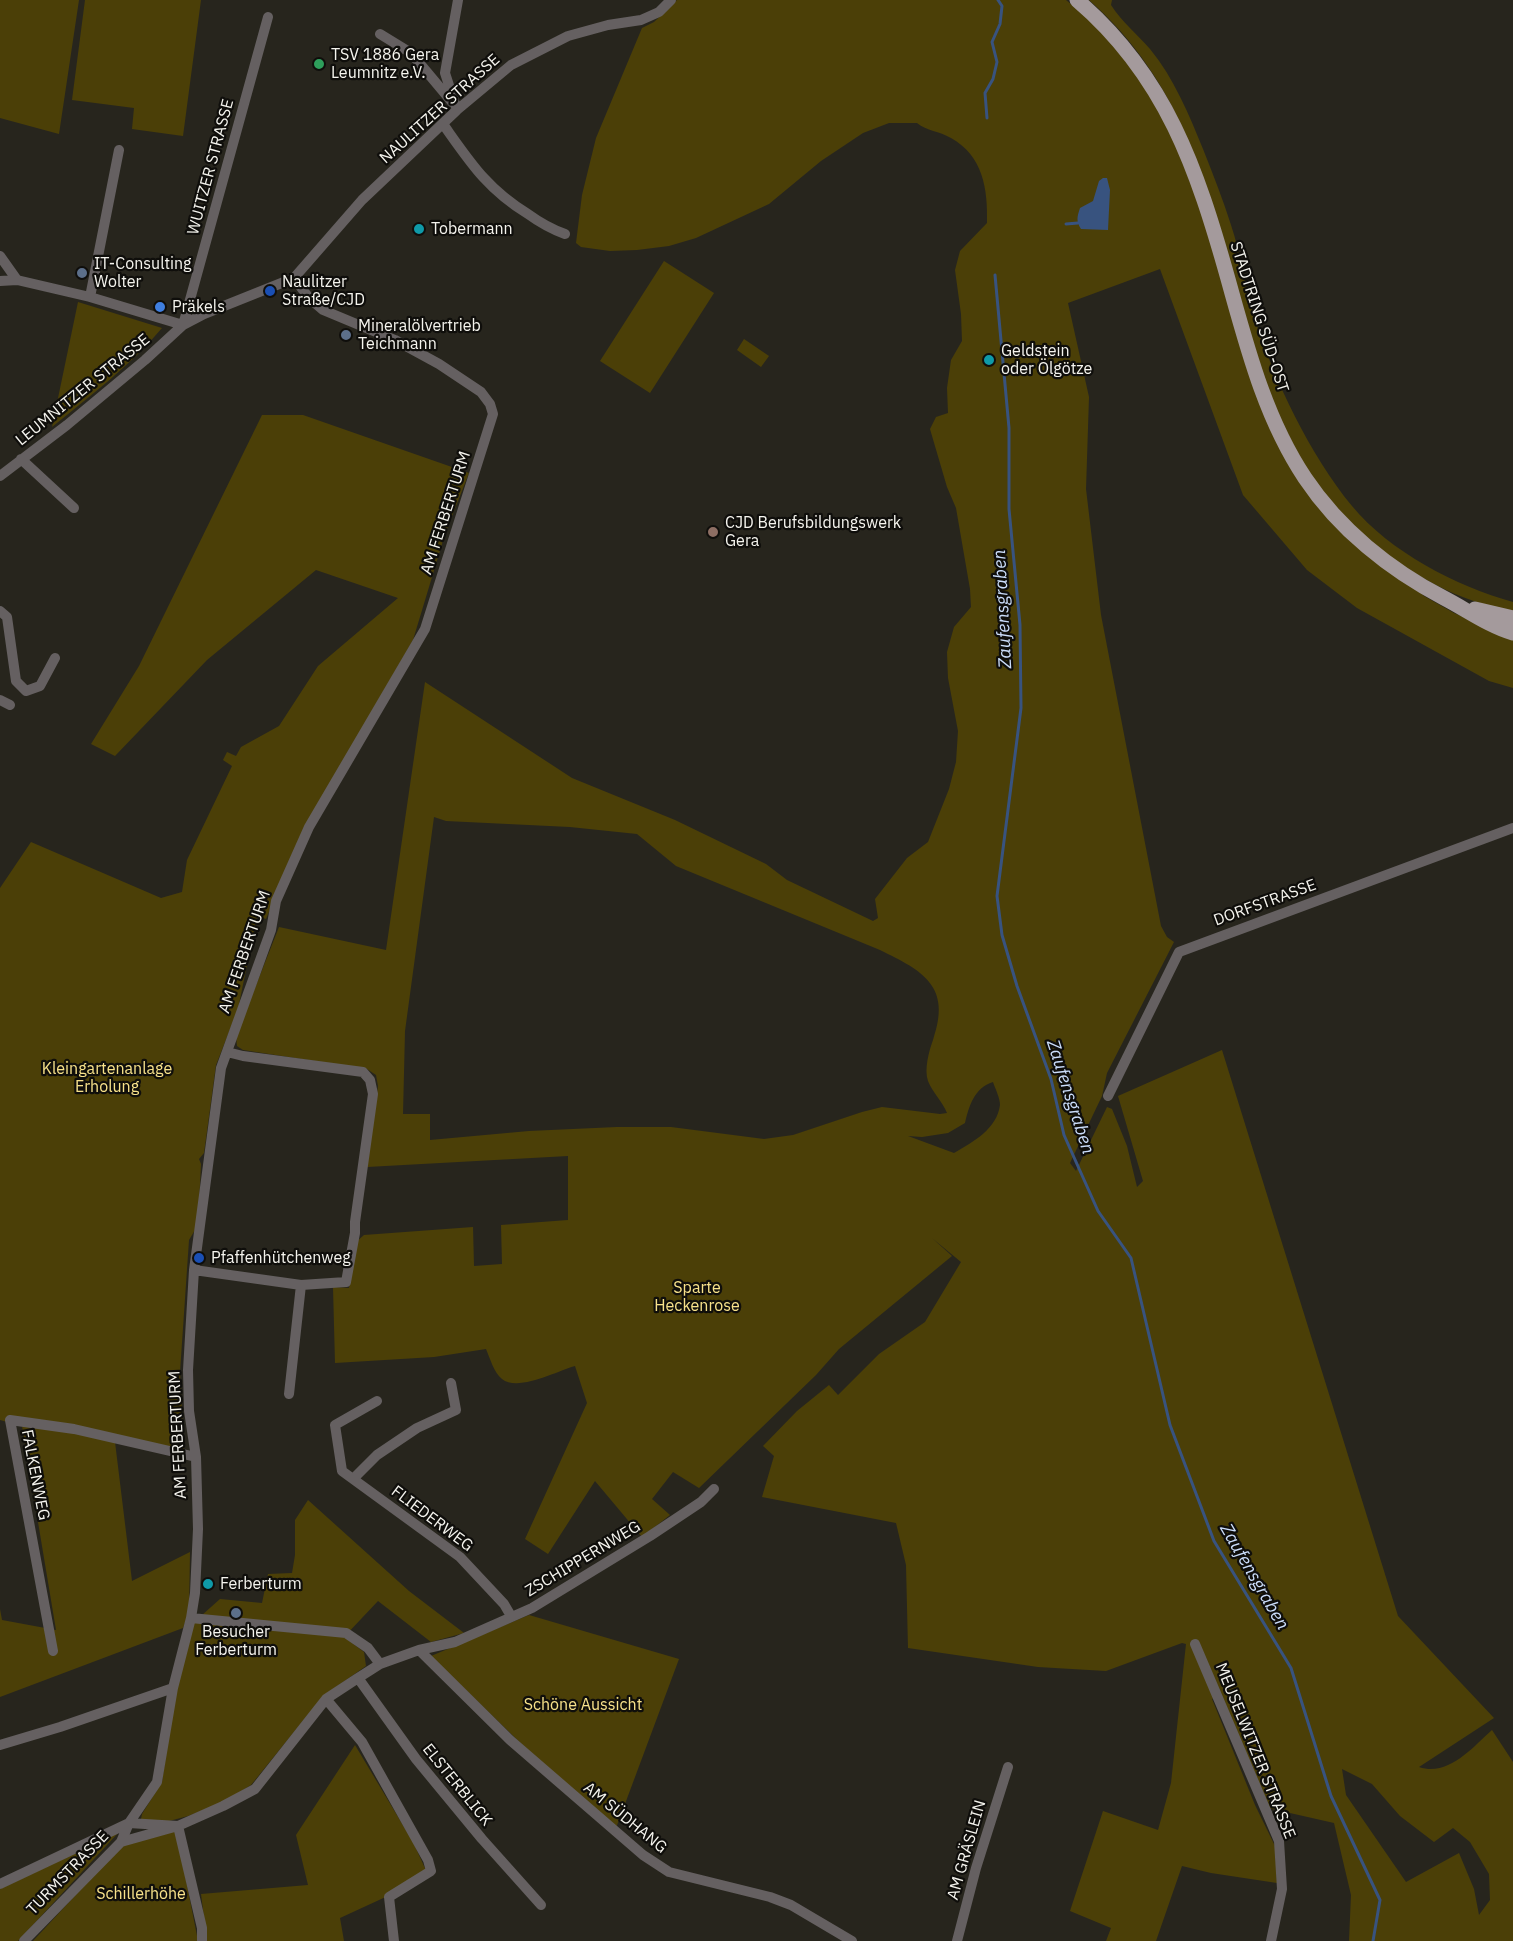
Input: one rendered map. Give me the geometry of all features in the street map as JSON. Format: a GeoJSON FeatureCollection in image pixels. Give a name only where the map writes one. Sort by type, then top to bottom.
{"type":"FeatureCollection","features":[{"type":"Feature","properties":{"kind":"main road","name":"STADTRING SÜD-OST"},"geometry":{"type":"LineString","coordinates":[[1077,0],[1121,43],[1146,75],[1164,105],[1189,156],[1260,387],[1283,439],[1305,478],[1349,531],[1375,554],[1422,586],[1500,629],[1513,633]]}},
{"type":"Feature","properties":{"kind":"main road","name":"STADTRING SÜD-OST"},"geometry":{"type":"LineString","coordinates":[[1458,605],[1513,618]]}},
{"type":"Feature","properties":{"kind":"street"},"geometry":{"type":"LineString","coordinates":[[457,110],[444,73],[458,0]]}},
{"type":"Feature","properties":{"kind":"street","name":"NAULITZER STRASSE"},"geometry":{"type":"LineString","coordinates":[[183,325],[204,314],[294,278],[362,200],[457,110],[511,64],[568,36],[608,25],[641,20],[659,12],[671,0]]}},
{"type":"Feature","properties":{"kind":"street","name":"WUITZER STRASSE"},"geometry":{"type":"LineString","coordinates":[[183,325],[268,17]]}},
{"type":"Feature","properties":{"kind":"street"},"geometry":{"type":"LineString","coordinates":[[380,34],[411,53],[457,110]]}},
{"type":"Feature","properties":{"kind":"street"},"geometry":{"type":"LineString","coordinates":[[443,123],[471,165],[491,188],[519,209],[565,234]]}},
{"type":"Feature","properties":{"kind":"street"},"geometry":{"type":"LineString","coordinates":[[90,297],[120,150]]}},
{"type":"Feature","properties":{"kind":"street"},"geometry":{"type":"LineString","coordinates":[[0,256],[17,280]]}},
{"type":"Feature","properties":{"kind":"street","name":"AM FERBERTURM"},"geometry":{"type":"LineString","coordinates":[[129,1823],[157,1782],[173,1688],[195,1593],[198,1529],[196,1457],[189,1412],[188,1370],[194,1270],[221,1068],[271,930],[276,902],[309,827],[425,629],[490,428],[492,414],[490,404],[481,393],[439,364],[395,340],[323,310],[309,298],[294,278]]}},
{"type":"Feature","properties":{"kind":"street"},"geometry":{"type":"LineString","coordinates":[[0,281],[17,280],[90,297],[183,325]]}},
{"type":"Feature","properties":{"kind":"street","name":"LEUMNITZER STRASSE"},"geometry":{"type":"LineString","coordinates":[[0,476],[67,425],[183,325]]}},
{"type":"Feature","properties":{"kind":"street"},"geometry":{"type":"LineString","coordinates":[[21,459],[74,508]]}},
{"type":"Feature","properties":{"kind":"street"},"geometry":{"type":"LineString","coordinates":[[0,611],[8,617],[16,681],[21,688],[26,691],[40,686],[55,658]]}},
{"type":"Feature","properties":{"kind":"street","name":"DORFSTRASSE"},"geometry":{"type":"LineString","coordinates":[[1108,1096],[1179,952],[1513,828]]}},
{"type":"Feature","properties":{"kind":"street"},"geometry":{"type":"LineString","coordinates":[[194,1270],[301,1284],[346,1282],[355,1233],[373,1094],[370,1080],[363,1072],[227,1052]]}},
{"type":"Feature","properties":{"kind":"street"},"geometry":{"type":"LineString","coordinates":[[289,1394],[301,1284]]}},
{"type":"Feature","properties":{"kind":"street"},"geometry":{"type":"LineString","coordinates":[[353,1479],[377,1455],[417,1428],[456,1410],[451,1383]]}},
{"type":"Feature","properties":{"kind":"street","name":"FLIEDERWEG"},"geometry":{"type":"LineString","coordinates":[[377,1401],[335,1425],[342,1471],[460,1557],[504,1604],[511,1616]]}},
{"type":"Feature","properties":{"kind":"street","name":"FALKENWEG"},"geometry":{"type":"LineString","coordinates":[[53,1651],[10,1420],[74,1429],[196,1457]]}},
{"type":"Feature","properties":{"kind":"street","name":"ZSCHIPPERNWEG"},"geometry":{"type":"LineString","coordinates":[[129,1823],[178,1826],[255,1789],[327,1699],[358,1678],[380,1664],[419,1650],[455,1642],[532,1608],[650,1536],[701,1502],[714,1489]]}},
{"type":"Feature","properties":{"kind":"street"},"geometry":{"type":"LineString","coordinates":[[191,1618],[346,1633],[368,1648],[380,1664]]}},
{"type":"Feature","properties":{"kind":"street","name":"MEUSELWITZER STRASSE"},"geometry":{"type":"LineString","coordinates":[[1195,1644],[1279,1841],[1282,1889],[1271,1941]]}},
{"type":"Feature","properties":{"kind":"street","name":"AM SÜDHANG"},"geometry":{"type":"LineString","coordinates":[[419,1650],[510,1740],[643,1855],[669,1872],[770,1897],[791,1905],[852,1941]]}},
{"type":"Feature","properties":{"kind":"street","name":"ELSTERBLICK"},"geometry":{"type":"LineString","coordinates":[[358,1678],[416,1759],[482,1839],[541,1905]]}},
{"type":"Feature","properties":{"kind":"street"},"geometry":{"type":"LineString","coordinates":[[0,1745],[173,1688]]}},
{"type":"Feature","properties":{"kind":"street"},"geometry":{"type":"LineString","coordinates":[[327,1699],[362,1742],[428,1860],[431,1871],[389,1897],[394,1941]]}},
{"type":"Feature","properties":{"kind":"street","name":"AM GRÄSLEIN"},"geometry":{"type":"LineString","coordinates":[[957,1941],[976,1868],[1008,1767]]}},
{"type":"Feature","properties":{"kind":"street"},"geometry":{"type":"LineString","coordinates":[[0,1884],[129,1823]]}},
{"type":"Feature","properties":{"kind":"street","name":"TURMSTRASSE"},"geometry":{"type":"LineString","coordinates":[[24,1941],[121,1842],[129,1823]]}},
{"type":"Feature","properties":{"kind":"street"},"geometry":{"type":"LineString","coordinates":[[121,1842],[178,1826],[202,1928],[202,1941]]}},
{"type":"Feature","properties":{"kind":"green space"},"geometry":{"type":"Polygon","coordinates":[[[0,0],[79,0],[59,134],[0,118],[0,0]]]}},
{"type":"Feature","properties":{"kind":"green space"},"geometry":{"type":"Polygon","coordinates":[[[85,0],[201,0],[183,136],[132,129],[134,108],[72,100],[85,0]]]}},
{"type":"Feature","properties":{"kind":"green space","name":"Sparte Heckenrose"},"geometry":{"type":"Polygon","coordinates":[[[677,0],[1066,0],[1093,22],[1145,84],[1183,158],[1291,465],[1424,596],[1454,613],[1513,638],[1513,688],[1489,681],[1357,608],[1307,570],[1243,495],[1160,269],[1068,303],[1089,397],[1086,489],[1101,615],[1161,926],[1167,937],[1174,942],[1107,1073],[1102,1096],[1070,1163],[1076,1171],[1107,1107],[1112,1109],[1127,1146],[1137,1187],[1143,1181],[1118,1096],[1222,1050],[1398,1616],[1494,1718],[1419,1767],[1430,1769],[1450,1764],[1468,1752],[1492,1730],[1513,1762],[1513,1941],[1349,1941],[1351,1895],[1334,1823],[1268,1808],[1219,1695],[1212,1699],[1255,1805],[1275,1846],[1277,1883],[1182,1866],[1156,1941],[1106,1941],[1111,1928],[1070,1911],[1103,1811],[1158,1830],[1171,1783],[1186,1644],[1182,1643],[1106,1671],[1038,1667],[908,1648],[906,1565],[896,1523],[762,1497],[774,1456],[763,1446],[797,1411],[829,1385],[838,1395],[879,1354],[925,1322],[961,1262],[932,1238],[952,1256],[839,1349],[816,1375],[699,1488],[673,1472],[652,1499],[670,1515],[642,1537],[595,1481],[548,1554],[525,1539],[587,1403],[575,1366],[538,1379],[518,1383],[509,1382],[499,1376],[486,1349],[434,1357],[335,1363],[333,1287],[349,1288],[356,1242],[364,1235],[473,1227],[474,1266],[502,1264],[501,1225],[568,1220],[568,1156],[367,1167],[378,1086],[376,1075],[367,1069],[243,1050],[237,1046],[236,1036],[279,927],[386,950],[425,682],[572,778],[675,820],[766,864],[787,880],[873,921],[878,918],[875,899],[907,858],[928,842],[949,789],[956,762],[958,731],[948,678],[947,652],[954,627],[971,607],[970,589],[956,508],[947,487],[930,429],[936,417],[948,413],[947,388],[951,360],[962,341],[955,270],[960,251],[987,223],[984,186],[977,164],[962,145],[951,138],[917,123],[889,123],[863,133],[821,161],[769,204],[696,238],[669,246],[637,250],[610,251],[581,247],[576,243],[582,195],[596,138],[642,28],[654,22],[677,0]],[[434,817],[405,1031],[403,1114],[430,1114],[430,1140],[529,1131],[617,1127],[671,1127],[764,1139],[793,1135],[882,1107],[947,1113],[927,1076],[928,1060],[938,1021],[939,1006],[936,993],[921,973],[909,965],[880,950],[676,866],[637,834],[570,827],[446,821],[434,817]],[[993,1082],[973,1098],[965,1123],[948,1133],[922,1137],[908,1136],[954,1153],[969,1144],[989,1128],[998,1114],[1000,1102],[993,1082]],[[1342,1769],[1346,1795],[1406,1882],[1459,1853],[1474,1889],[1479,1915],[1490,1900],[1489,1874],[1470,1842],[1453,1828],[1434,1842],[1400,1816],[1372,1784],[1342,1769]]]}},
{"type":"Feature","properties":{"kind":"green space"},"geometry":{"type":"Polygon","coordinates":[[[1089,0],[1112,0],[1111,5],[1115,11],[1159,60],[1180,97],[1203,149],[1228,216],[1254,317],[1272,366],[1308,440],[1337,486],[1367,523],[1385,538],[1447,577],[1513,602],[1513,613],[1454,594],[1403,566],[1357,530],[1319,487],[1299,456],[1268,389],[1243,319],[1195,161],[1181,124],[1160,85],[1135,48],[1089,0]]]}},
{"type":"Feature","properties":{"kind":"green space"},"geometry":{"type":"Polygon","coordinates":[[[664,261],[714,293],[650,393],[600,361],[664,261]]]}},
{"type":"Feature","properties":{"kind":"green space"},"geometry":{"type":"Polygon","coordinates":[[[78,302],[162,328],[123,368],[52,427],[78,302]]]}},
{"type":"Feature","properties":{"kind":"green space"},"geometry":{"type":"Polygon","coordinates":[[[744,339],[769,356],[761,367],[737,350],[744,339]]]}},
{"type":"Feature","properties":{"kind":"green space","name":"Kleingartenanlage Erholung"},"geometry":{"type":"Polygon","coordinates":[[[262,415],[303,415],[469,473],[445,534],[413,640],[302,833],[266,919],[257,916],[238,1009],[216,1065],[204,1153],[199,1159],[201,1164],[198,1225],[189,1240],[180,1372],[184,1452],[84,1434],[115,1442],[132,1581],[190,1552],[189,1612],[183,1628],[0,1697],[0,1609],[2,1620],[56,1630],[22,1426],[0,1420],[0,888],[31,842],[161,898],[182,892],[187,860],[232,766],[223,760],[227,752],[236,756],[241,747],[279,726],[318,666],[398,598],[316,570],[207,660],[115,756],[91,744],[139,666],[262,415]]]}},
{"type":"Feature","properties":{"kind":"green space"},"geometry":{"type":"Polygon","coordinates":[[[308,1500],[409,1591],[464,1633],[431,1642],[378,1601],[344,1637],[364,1652],[366,1666],[323,1696],[251,1785],[222,1803],[188,1816],[158,1824],[141,1819],[162,1782],[176,1687],[192,1624],[220,1599],[262,1603],[268,1574],[292,1573],[295,1555],[295,1520],[308,1500]]]}},
{"type":"Feature","properties":{"kind":"green space","name":"Schöne Aussicht"},"geometry":{"type":"Polygon","coordinates":[[[529,1615],[679,1659],[616,1828],[536,1758],[431,1656],[529,1615]]]}},
{"type":"Feature","properties":{"kind":"green space"},"geometry":{"type":"Polygon","coordinates":[[[355,1745],[413,1842],[429,1877],[340,1918],[344,1941],[207,1941],[201,1894],[308,1885],[296,1835],[355,1745]]]}},
{"type":"Feature","properties":{"kind":"green space","name":"Schillerhöhe"},"geometry":{"type":"Polygon","coordinates":[[[176,1829],[198,1941],[33,1941],[122,1845],[176,1829]]]}},
{"type":"Feature","properties":{"kind":"green space"},"geometry":{"type":"Polygon","coordinates":[[[119,1832],[18,1941],[0,1941],[0,1889],[119,1832]]]}},
{"type":"Feature","properties":{"kind":"water"},"geometry":{"type":"Polygon","coordinates":[[[1107,178],[1110,190],[1108,230],[1081,229],[1078,224],[1080,208],[1093,201],[1099,181],[1107,178]]]}},
{"type":"Feature","properties":{"kind":"waterway","name":"Zaufensgraben"},"geometry":{"type":"LineString","coordinates":[[987,118],[985,93],[993,79],[997,62],[992,42],[1000,24],[1002,6],[998,0]]}},
{"type":"Feature","properties":{"kind":"waterway"},"geometry":{"type":"LineString","coordinates":[[1066,224],[1078,223]]}},
{"type":"Feature","properties":{"kind":"waterway","name":"Zaufensgraben"},"geometry":{"type":"LineString","coordinates":[[995,275],[1009,428],[1009,509],[1020,625],[1021,708],[997,896],[1002,935],[1017,986],[1051,1079],[1064,1135],[1098,1211],[1131,1258],[1170,1425],[1214,1541],[1291,1668],[1331,1796],[1380,1900],[1373,1941]]}},
{"type":"Feature","properties":{"kind":"place","name":"TSV 1886 Gera Leumnitz e.V."},"geometry":{"type":"Point","coordinates":[319,64]}},
{"type":"Feature","properties":{"kind":"place","name":"Tobermann"},"geometry":{"type":"Point","coordinates":[419,229]}},
{"type":"Feature","properties":{"kind":"place","name":"IT-Consulting Wolter"},"geometry":{"type":"Point","coordinates":[82,273]}},
{"type":"Feature","properties":{"kind":"place","name":"Naulitzer Straße/CJD"},"geometry":{"type":"Point","coordinates":[270,291]}},
{"type":"Feature","properties":{"kind":"place","name":"Präkels"},"geometry":{"type":"Point","coordinates":[160,307]}},
{"type":"Feature","properties":{"kind":"place","name":"Mineralölvertrieb Teichmann"},"geometry":{"type":"Point","coordinates":[346,335]}},
{"type":"Feature","properties":{"kind":"place","name":"Geldstein oder Ölgötze"},"geometry":{"type":"Point","coordinates":[989,360]}},
{"type":"Feature","properties":{"kind":"place","name":"CJD Berufsbildungswerk Gera"},"geometry":{"type":"Point","coordinates":[713,532]}},
{"type":"Feature","properties":{"kind":"place","name":"Pfaffenhütchenweg"},"geometry":{"type":"Point","coordinates":[199,1258]}},
{"type":"Feature","properties":{"kind":"place","name":"Ferberturm"},"geometry":{"type":"Point","coordinates":[208,1584]}},
{"type":"Feature","properties":{"kind":"place","name":"Besucher Ferberturm"},"geometry":{"type":"Point","coordinates":[236,1613]}}]}
